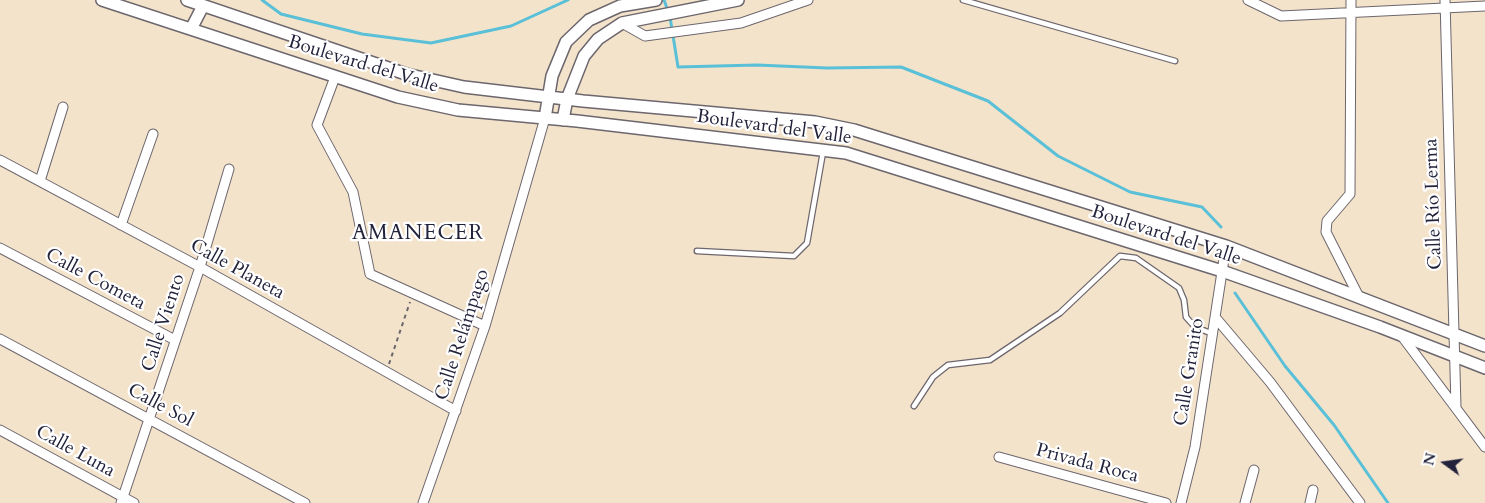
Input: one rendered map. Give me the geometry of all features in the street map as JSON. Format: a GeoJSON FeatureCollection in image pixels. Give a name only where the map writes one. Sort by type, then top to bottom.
{"type":"FeatureCollection","features":[{"type":"Feature","properties":{"kind":"street","name":"Boulevard del Valle"},"geometry":{"type":"LineString","coordinates":[[102,0],[398,97],[458,110],[545,118],[846,153],[1222,271],[1400,334],[1485,368]]}},
{"type":"Feature","properties":{"kind":"street","name":"Boulevard del Valle"},"geometry":{"type":"LineString","coordinates":[[187,0],[406,74],[464,87],[567,99],[815,122],[854,130],[1226,246],[1485,346]]}},
{"type":"Feature","properties":{"kind":"street"},"geometry":{"type":"LineString","coordinates":[[545,118],[552,76],[566,42],[589,20],[622,3],[656,0]]}},
{"type":"Feature","properties":{"kind":"street"},"geometry":{"type":"LineString","coordinates":[[563,120],[567,99],[584,56],[598,39],[622,23],[738,0]]}},
{"type":"Feature","properties":{"kind":"street"},"geometry":{"type":"LineString","coordinates":[[622,23],[645,36],[741,23],[808,0]]}},
{"type":"Feature","properties":{"kind":"street"},"geometry":{"type":"LineString","coordinates":[[1248,0],[1281,16],[1445,4],[1485,6]]}},
{"type":"Feature","properties":{"kind":"street"},"geometry":{"type":"LineString","coordinates":[[1351,0],[1350,194],[1327,221],[1326,232],[1358,296]]}},
{"type":"Feature","properties":{"kind":"street","name":"Calle Río Lerma"},"geometry":{"type":"LineString","coordinates":[[1445,4],[1454,334],[1452,356],[1456,407]]}},
{"type":"Feature","properties":{"kind":"street"},"geometry":{"type":"LineString","coordinates":[[191,29],[203,6]]}},
{"type":"Feature","properties":{"kind":"street"},"geometry":{"type":"LineString","coordinates":[[335,77],[317,124],[353,192],[370,274],[485,326]]}},
{"type":"Feature","properties":{"kind":"street"},"geometry":{"type":"LineString","coordinates":[[40,181],[63,107]]}},
{"type":"Feature","properties":{"kind":"street","name":"Calle Relámpago"},"geometry":{"type":"LineString","coordinates":[[423,503],[485,326],[545,118]]}},
{"type":"Feature","properties":{"kind":"street"},"geometry":{"type":"LineString","coordinates":[[121,225],[153,134]]}},
{"type":"Feature","properties":{"kind":"street","name":"Calle Planeta"},"geometry":{"type":"LineString","coordinates":[[0,160],[200,267],[456,411]]}},
{"type":"Feature","properties":{"kind":"street","name":"Calle Viento"},"geometry":{"type":"LineString","coordinates":[[122,500],[200,267],[229,169]]}},
{"type":"Feature","properties":{"kind":"street","name":"Calle Granito"},"geometry":{"type":"LineString","coordinates":[[1181,503],[1195,447],[1226,246]]}},
{"type":"Feature","properties":{"kind":"street","name":"Calle Cometa"},"geometry":{"type":"LineString","coordinates":[[0,248],[175,340]]}},
{"type":"Feature","properties":{"kind":"street"},"geometry":{"type":"LineString","coordinates":[[1215,317],[1270,382],[1360,503]]}},
{"type":"Feature","properties":{"kind":"street"},"geometry":{"type":"LineString","coordinates":[[1400,334],[1485,447]]}},
{"type":"Feature","properties":{"kind":"street","name":"Calle Sol"},"geometry":{"type":"LineString","coordinates":[[0,339],[305,503]]}},
{"type":"Feature","properties":{"kind":"street","name":"Calle Luna"},"geometry":{"type":"LineString","coordinates":[[0,430],[122,500],[134,503]]}},
{"type":"Feature","properties":{"kind":"street","name":"Privada Roca"},"geometry":{"type":"LineString","coordinates":[[999,457],[1166,503]]}},
{"type":"Feature","properties":{"kind":"street"},"geometry":{"type":"LineString","coordinates":[[1245,503],[1254,470]]}},
{"type":"Feature","properties":{"kind":"street"},"geometry":{"type":"LineString","coordinates":[[1310,503],[1314,490]]}},
{"type":"Feature","properties":{"kind":"lane"},"geometry":{"type":"LineString","coordinates":[[963,0],[1175,62]]}},
{"type":"Feature","properties":{"kind":"lane"},"geometry":{"type":"LineString","coordinates":[[697,251],[794,256],[807,243],[824,150]]}},
{"type":"Feature","properties":{"kind":"lane"},"geometry":{"type":"LineString","coordinates":[[914,406],[933,377],[948,365],[990,360],[1060,313],[1120,256],[1136,258],[1179,288],[1184,300],[1186,317],[1196,327],[1213,334]]}},
{"type":"Feature","properties":{"kind":"path"},"geometry":{"type":"LineString","coordinates":[[386,373],[413,295]]}},
{"type":"Feature","properties":{"kind":"waterway"},"geometry":{"type":"LineString","coordinates":[[262,0],[281,14],[362,34],[431,43],[511,26],[568,0]]}},
{"type":"Feature","properties":{"kind":"waterway"},"geometry":{"type":"LineString","coordinates":[[664,0],[668,11]]}},
{"type":"Feature","properties":{"kind":"waterway"},"geometry":{"type":"LineString","coordinates":[[670,17],[678,67],[757,65],[827,68],[901,67],[988,101],[1058,156],[1130,192],[1202,207],[1221,227]]}},
{"type":"Feature","properties":{"kind":"waterway"},"geometry":{"type":"LineString","coordinates":[[1235,293],[1285,366],[1334,425],[1388,503]]}},
{"type":"Feature","properties":{"kind":"district","name":"AMANECER"},"geometry":{"type":"Point","coordinates":[418,234]}}]}
